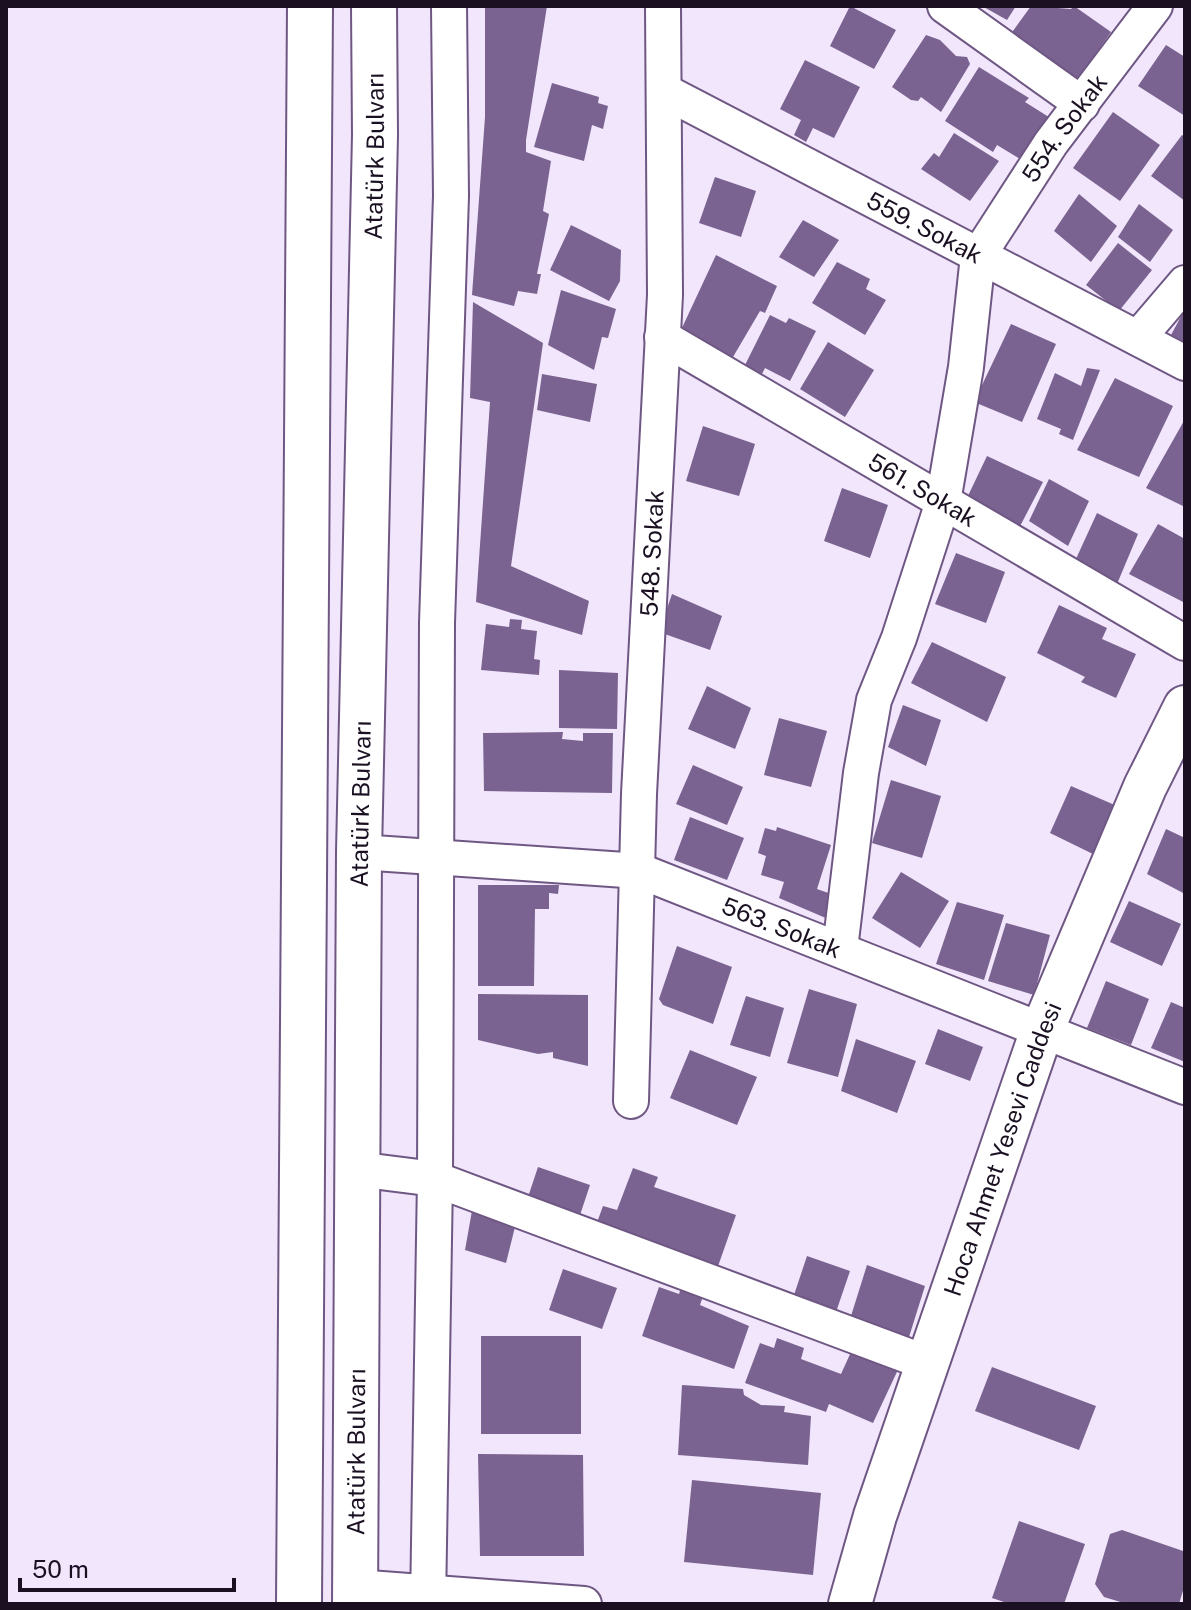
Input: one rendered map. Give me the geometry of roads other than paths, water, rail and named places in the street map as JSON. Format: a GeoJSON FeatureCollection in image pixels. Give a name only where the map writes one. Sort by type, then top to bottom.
{"type":"FeatureCollection","features":[{"type":"Feature","properties":{"kind":"main road"},"geometry":{"type":"LineString","coordinates":[[299,1604],[310,6]]}},
{"type":"Feature","properties":{"kind":"main road","name":"Atatürk Bulvarı"},"geometry":{"type":"LineString","coordinates":[[355,1595],[359,852],[375,135],[374,6]]}},
{"type":"Feature","properties":{"kind":"street"},"geometry":{"type":"LineString","coordinates":[[428,1598],[435,1179],[434,855],[451,196],[449,6]]}},
{"type":"Feature","properties":{"kind":"street","name":"548. Sokak"},"geometry":{"type":"LineString","coordinates":[[631,1101],[640,871],[639,794],[662,337],[663,6]]}},
{"type":"Feature","properties":{"kind":"street"},"geometry":{"type":"LineString","coordinates":[[945,6],[1082,104]]}},
{"type":"Feature","properties":{"kind":"street","name":"554. Sokak"},"geometry":{"type":"LineString","coordinates":[[978,256],[1051,143],[1155,6]]}},
{"type":"Feature","properties":{"kind":"street","name":"559. Sokak"},"geometry":{"type":"LineString","coordinates":[[664,91],[1185,363]]}},
{"type":"Feature","properties":{"kind":"street"},"geometry":{"type":"LineString","coordinates":[[840,949],[861,773],[874,700],[904,624],[943,502],[966,367],[978,256]]}},
{"type":"Feature","properties":{"kind":"street"},"geometry":{"type":"LineString","coordinates":[[1138,338],[1185,283]]}},
{"type":"Feature","properties":{"kind":"street","name":"561. Sokak"},"geometry":{"type":"LineString","coordinates":[[662,337],[1185,643]]}},
{"type":"Feature","properties":{"kind":"street","name":"Hoca Ahmet Yesevi Caddesi"},"geometry":{"type":"LineString","coordinates":[[850,1604],[875,1516],[1041,1033],[1145,787],[1185,707]]}},
{"type":"Feature","properties":{"kind":"street","name":"563. Sokak"},"geometry":{"type":"LineString","coordinates":[[359,852],[640,871],[840,949],[1041,1033],[1185,1087]]}},
{"type":"Feature","properties":{"kind":"street"},"geometry":{"type":"LineString","coordinates":[[356,1169],[435,1179],[927,1363]]}},
{"type":"Feature","properties":{"kind":"street"},"geometry":{"type":"LineString","coordinates":[[355,1595],[584,1604]]}}]}
